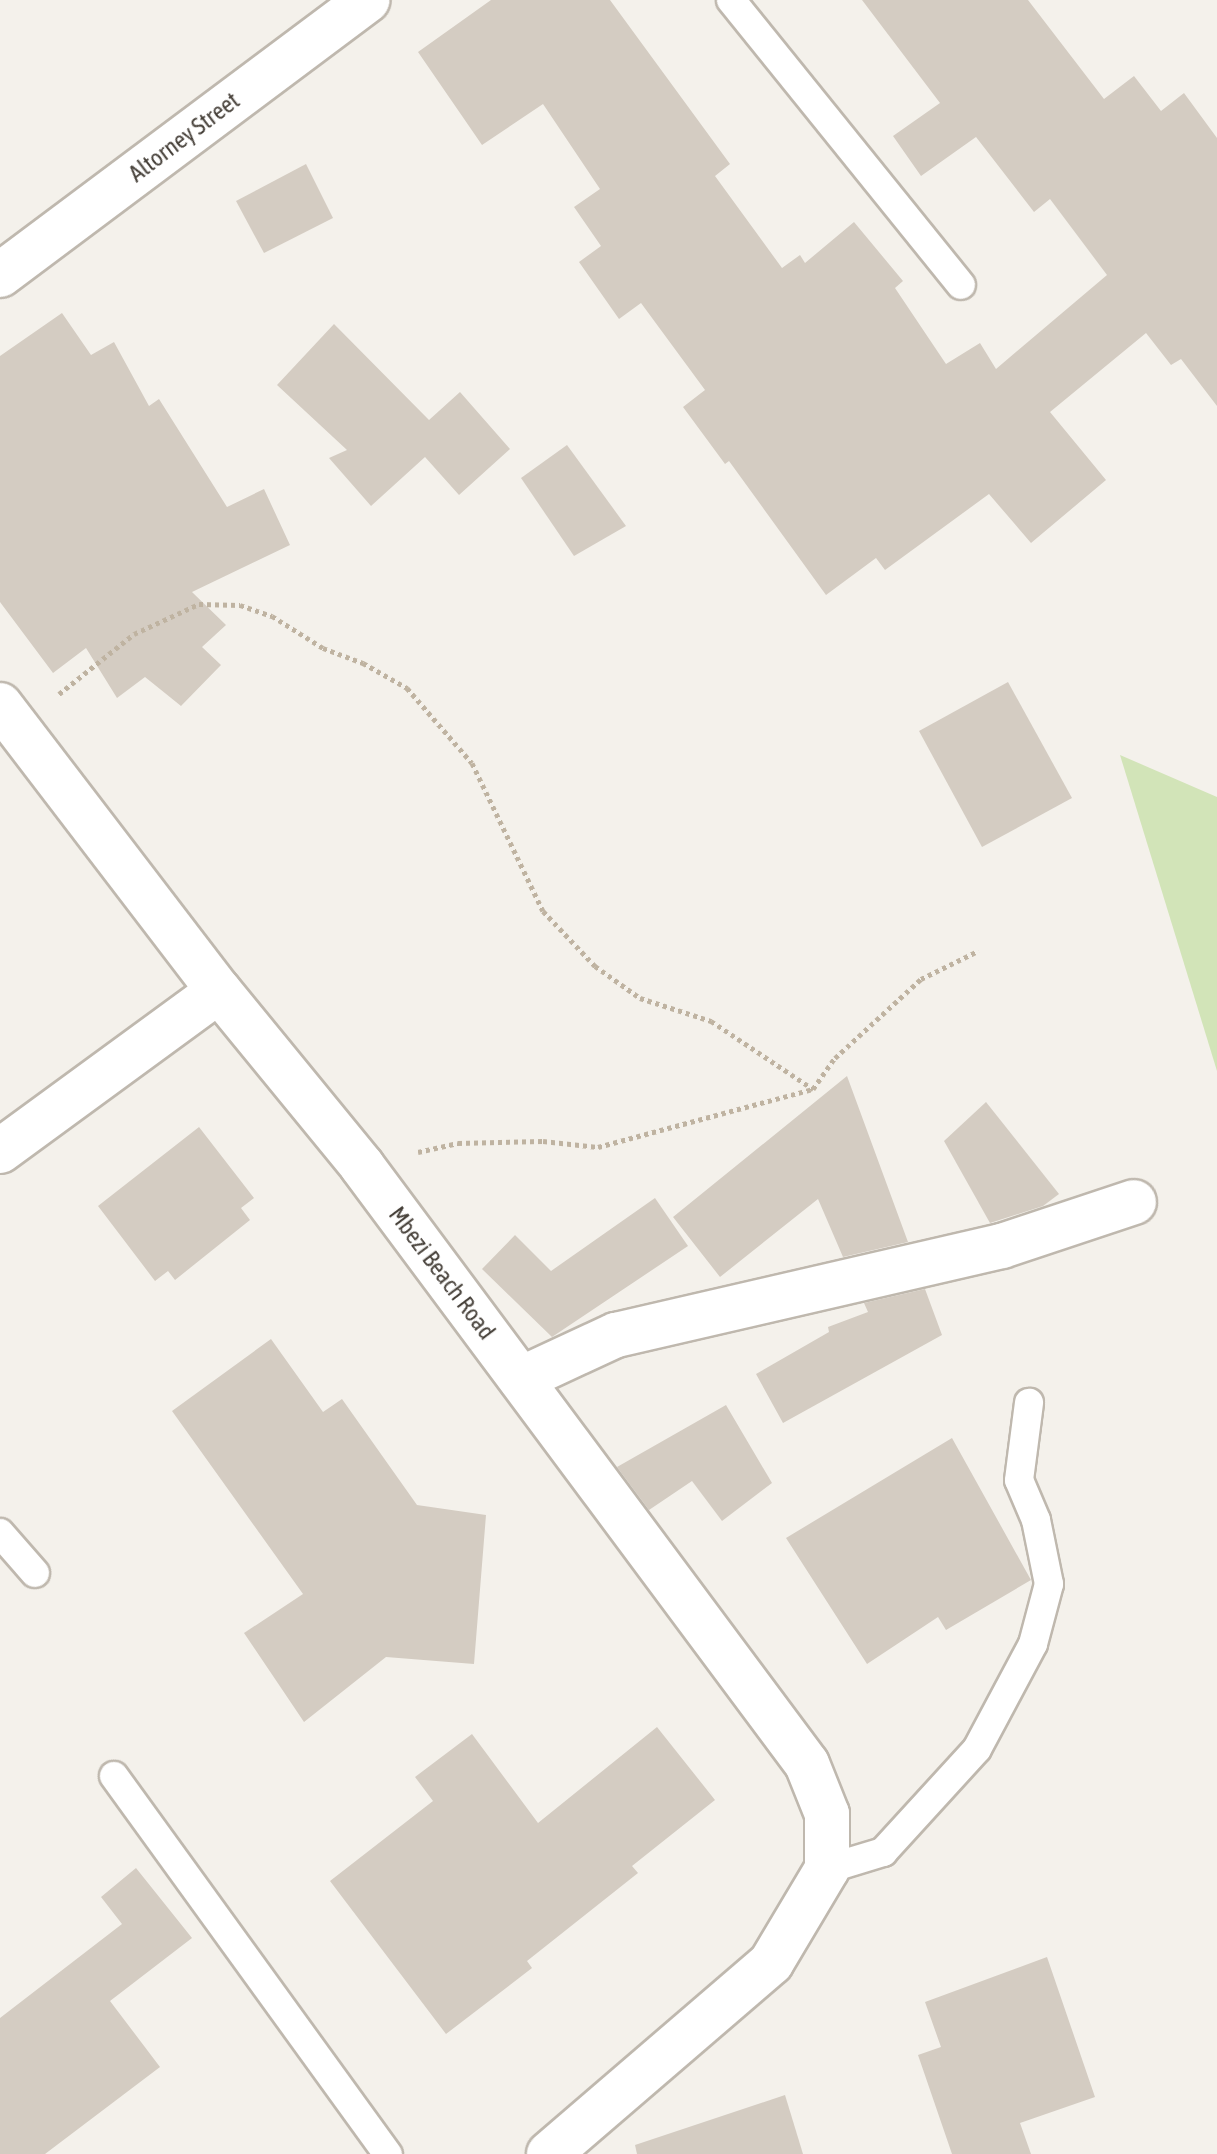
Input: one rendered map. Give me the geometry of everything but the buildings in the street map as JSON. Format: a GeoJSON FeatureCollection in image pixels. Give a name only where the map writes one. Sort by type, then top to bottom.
{"type":"FeatureCollection","features":[{"type":"Feature","properties":{"kind":"street","name":"Altorney Street"},"geometry":{"type":"LineString","coordinates":[[0,275],[367,0]]}},
{"type":"Feature","properties":{"kind":"street","name":"Mbezi Beach Road"},"geometry":{"type":"LineString","coordinates":[[9,718],[219,991],[362,1166],[807,1764],[827,1814],[827,1869]]}},
{"type":"Feature","properties":{"kind":"street"},"geometry":{"type":"LineString","coordinates":[[0,1151],[219,991]]}},
{"type":"Feature","properties":{"kind":"street"},"geometry":{"type":"LineString","coordinates":[[521,1379],[616,1335],[1002,1246],[1134,1202]]}},
{"type":"Feature","properties":{"kind":"street"},"geometry":{"type":"LineString","coordinates":[[549,2154],[771,1963],[827,1869]]}},
{"type":"Feature","properties":{"kind":"lane"},"geometry":{"type":"LineString","coordinates":[[731,0],[961,285]]}},
{"type":"Feature","properties":{"kind":"lane"},"geometry":{"type":"LineString","coordinates":[[827,1869],[883,1852],[977,1749],[1033,1644],[1049,1584],[1036,1520],[1019,1480],[1029,1403]]}},
{"type":"Feature","properties":{"kind":"lane"},"geometry":{"type":"LineString","coordinates":[[0,1533],[35,1573]]}},
{"type":"Feature","properties":{"kind":"lane"},"geometry":{"type":"LineString","coordinates":[[114,1776],[388,2154]]}},
{"type":"Feature","properties":{"kind":"path"},"geometry":{"type":"LineString","coordinates":[[9,718],[134,634],[199,604],[240,605],[272,616],[323,648],[407,688],[423,705],[472,763],[543,911],[595,966],[640,998],[711,1021],[813,1089]]}},
{"type":"Feature","properties":{"kind":"path"},"geometry":{"type":"LineString","coordinates":[[362,1166],[458,1143],[543,1141],[598,1147],[813,1089],[835,1058],[921,979],[978,951]]}},
{"type":"Feature","properties":{"kind":"green space"},"geometry":{"type":"Polygon","coordinates":[[[1120,755],[1217,797],[1217,1071],[1120,755]]]}}]}
